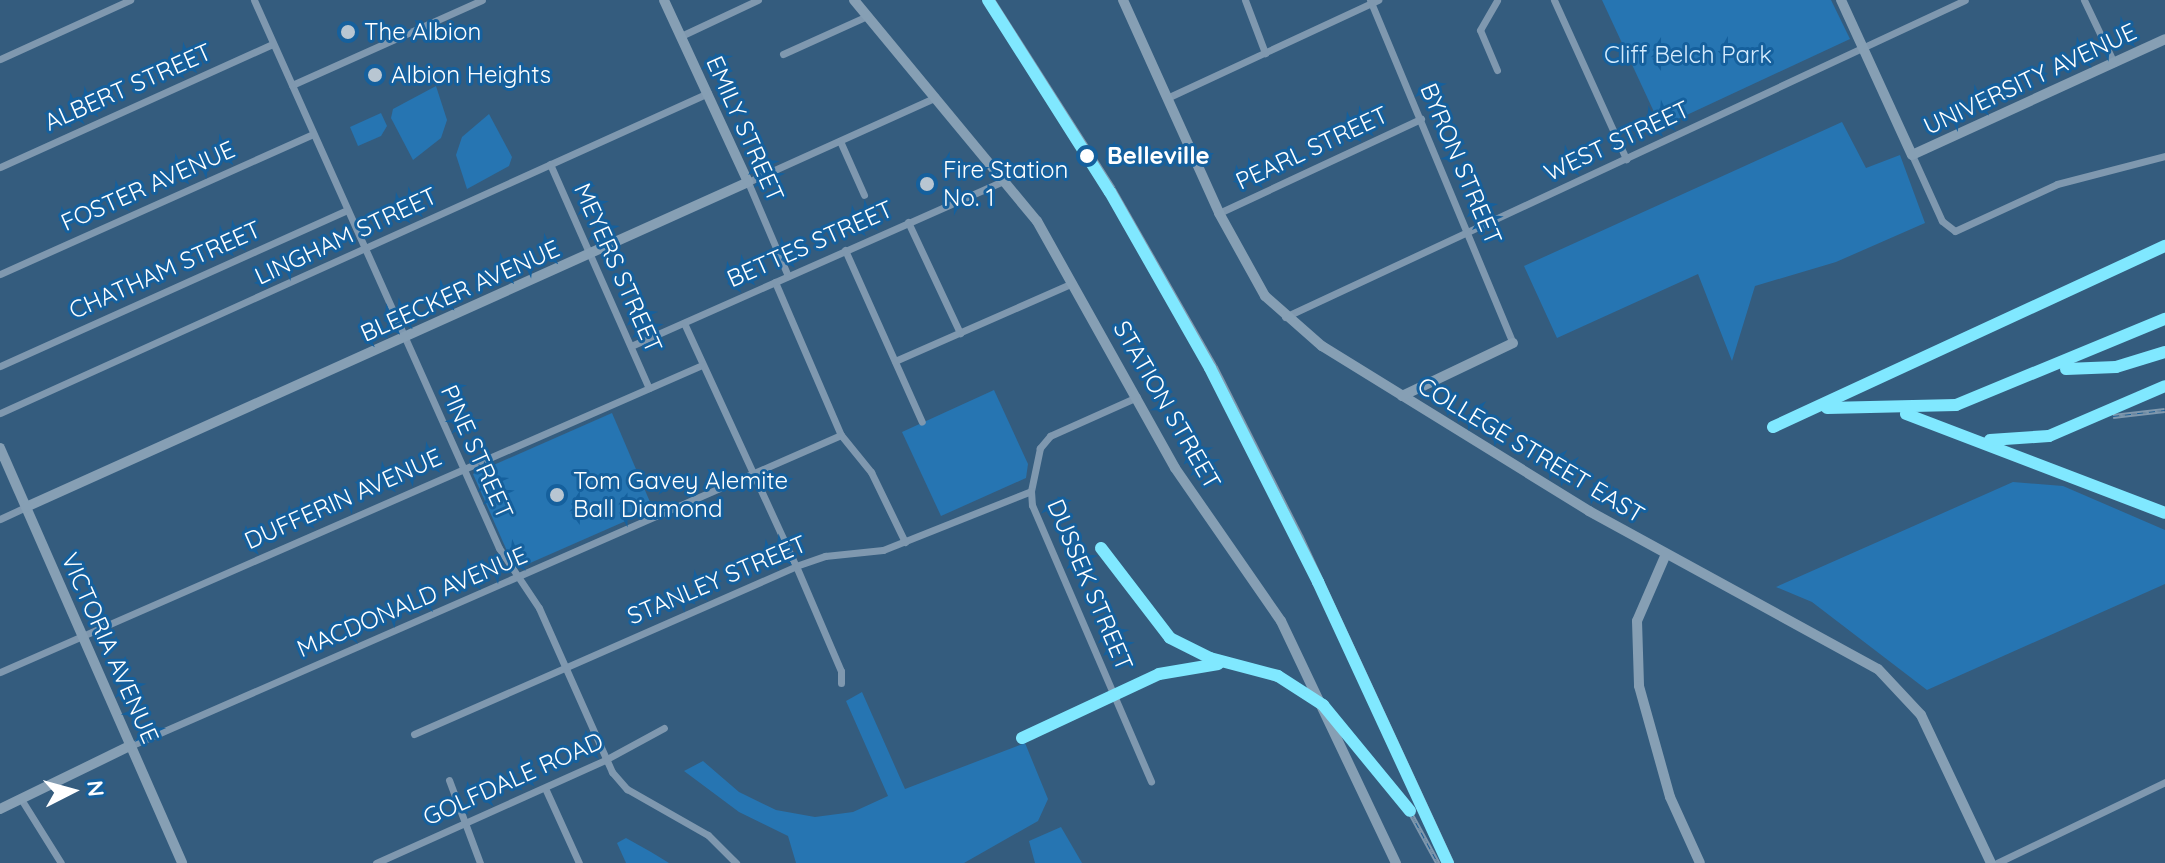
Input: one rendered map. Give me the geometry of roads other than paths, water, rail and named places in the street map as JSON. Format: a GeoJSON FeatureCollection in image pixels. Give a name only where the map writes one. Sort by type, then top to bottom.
{"type":"FeatureCollection","features":[{"type":"Feature","properties":{"kind":"street"},"geometry":{"type":"LineString","coordinates":[[0,59],[114,3],[130,0]]}},
{"type":"Feature","properties":{"kind":"street","name":"PINE STREET"},"geometry":{"type":"LineString","coordinates":[[254,0],[462,469],[499,548],[519,577],[565,667],[605,760],[627,789],[695,826],[736,863]]}},
{"type":"Feature","properties":{"kind":"street"},"geometry":{"type":"LineString","coordinates":[[292,85],[482,0]]}},
{"type":"Feature","properties":{"kind":"street","name":"EMILY STREET"},"geometry":{"type":"LineString","coordinates":[[664,0],[788,276]]}},
{"type":"Feature","properties":{"kind":"street"},"geometry":{"type":"LineString","coordinates":[[681,36],[758,0]]}},
{"type":"Feature","properties":{"kind":"street","name":"STATION STREET"},"geometry":{"type":"LineString","coordinates":[[854,0],[1007,179],[1074,283],[1175,468],[1281,621],[1396,863]]}},
{"type":"Feature","properties":{"kind":"street","name":"COLLEGE STREET EAST"},"geometry":{"type":"LineString","coordinates":[[1123,0],[1251,277],[1285,317],[1402,396],[1666,554],[1820,635],[1903,691],[1936,743],[1991,863]]}},
{"type":"Feature","properties":{"kind":"street"},"geometry":{"type":"LineString","coordinates":[[1245,0],[1265,53]]}},
{"type":"Feature","properties":{"kind":"street"},"geometry":{"type":"LineString","coordinates":[[1497,0],[1480,30],[1497,70]]}},
{"type":"Feature","properties":{"kind":"street"},"geometry":{"type":"LineString","coordinates":[[1554,0],[1626,159]]}},
{"type":"Feature","properties":{"kind":"street"},"geometry":{"type":"LineString","coordinates":[[1841,0],[1942,221],[1955,231],[2057,184],[2165,156]]}},
{"type":"Feature","properties":{"kind":"street","name":"WEST STREET"},"geometry":{"type":"LineString","coordinates":[[1285,317],[1965,0]]}},
{"type":"Feature","properties":{"kind":"street"},"geometry":{"type":"LineString","coordinates":[[2084,0],[2114,63]]}},
{"type":"Feature","properties":{"kind":"street"},"geometry":{"type":"LineString","coordinates":[[1167,98],[1373,1]]}},
{"type":"Feature","properties":{"kind":"street","name":"BYRON STREET"},"geometry":{"type":"LineString","coordinates":[[1373,1],[1513,343]]}},
{"type":"Feature","properties":{"kind":"street"},"geometry":{"type":"LineString","coordinates":[[783,54],[867,16]]}},
{"type":"Feature","properties":{"kind":"street","name":"UNIVERSITY AVENUE"},"geometry":{"type":"LineString","coordinates":[[1912,155],[2165,39]]}},
{"type":"Feature","properties":{"kind":"street","name":"ALBERT STREET"},"geometry":{"type":"LineString","coordinates":[[0,167],[273,44]]}},
{"type":"Feature","properties":{"kind":"street","name":"LINGHAM STREET"},"geometry":{"type":"LineString","coordinates":[[0,413],[708,93]]}},
{"type":"Feature","properties":{"kind":"street","name":"BLEECKER AVENUE"},"geometry":{"type":"LineString","coordinates":[[0,519],[936,97]]}},
{"type":"Feature","properties":{"kind":"street","name":"PEARL STREET"},"geometry":{"type":"LineString","coordinates":[[1219,213],[1421,119]]}},
{"type":"Feature","properties":{"kind":"street","name":"FOSTER AVENUE"},"geometry":{"type":"LineString","coordinates":[[0,274],[313,134]]}},
{"type":"Feature","properties":{"kind":"street"},"geometry":{"type":"LineString","coordinates":[[840,141],[864,195]]}},
{"type":"Feature","properties":{"kind":"street","name":"MEYERS STREET"},"geometry":{"type":"LineString","coordinates":[[550,164],[649,388]]}},
{"type":"Feature","properties":{"kind":"street","name":"BETTES STREET"},"geometry":{"type":"LineString","coordinates":[[631,346],[1007,179]]}},
{"type":"Feature","properties":{"kind":"street","name":"CHATHAM STREET"},"geometry":{"type":"LineString","coordinates":[[0,366],[347,210]]}},
{"type":"Feature","properties":{"kind":"street"},"geometry":{"type":"LineString","coordinates":[[908,222],[960,333]]}},
{"type":"Feature","properties":{"kind":"street"},"geometry":{"type":"LineString","coordinates":[[845,250],[922,422]]}},
{"type":"Feature","properties":{"kind":"street"},"geometry":{"type":"LineString","coordinates":[[775,282],[841,435],[871,472],[905,542]]}},
{"type":"Feature","properties":{"kind":"street"},"geometry":{"type":"LineString","coordinates":[[895,361],[1074,283]]}},
{"type":"Feature","properties":{"kind":"street"},"geometry":{"type":"LineString","coordinates":[[684,323],[751,475],[796,566],[841,671],[841,683]]}},
{"type":"Feature","properties":{"kind":"street"},"geometry":{"type":"LineString","coordinates":[[1402,396],[1513,343]]}},
{"type":"Feature","properties":{"kind":"street","name":"DUFFERIN AVENUE"},"geometry":{"type":"LineString","coordinates":[[0,672],[702,365]]}},
{"type":"Feature","properties":{"kind":"street"},"geometry":{"type":"LineString","coordinates":[[1031,491],[1040,448],[1050,436],[1137,397]]}},
{"type":"Feature","properties":{"kind":"street","name":"MACDONALD AVENUE"},"geometry":{"type":"LineString","coordinates":[[0,809],[130,746],[841,435]]}},
{"type":"Feature","properties":{"kind":"street","name":"VICTORIA AVENUE"},"geometry":{"type":"LineString","coordinates":[[0,448],[182,863]]}},
{"type":"Feature","properties":{"kind":"street","name":"STANLEY STREET"},"geometry":{"type":"LineString","coordinates":[[414,734],[796,566],[905,542],[1031,491]]}},
{"type":"Feature","properties":{"kind":"street","name":"DUSSEK STREET"},"geometry":{"type":"LineString","coordinates":[[1031,491],[1032,505],[1151,781]]}},
{"type":"Feature","properties":{"kind":"street"},"geometry":{"type":"LineString","coordinates":[[1666,554],[1637,621],[1638,674],[1648,729],[1670,797],[1700,863]]}},
{"type":"Feature","properties":{"kind":"street","name":"GOLFDALE ROAD"},"geometry":{"type":"LineString","coordinates":[[376,863],[605,760],[664,728]]}},
{"type":"Feature","properties":{"kind":"street"},"geometry":{"type":"LineString","coordinates":[[449,780],[480,863]]}},
{"type":"Feature","properties":{"kind":"street"},"geometry":{"type":"LineString","coordinates":[[1997,863],[2165,782]]}},
{"type":"Feature","properties":{"kind":"street"},"geometry":{"type":"LineString","coordinates":[[545,788],[579,863]]}},
{"type":"Feature","properties":{"kind":"street"},"geometry":{"type":"LineString","coordinates":[[21,799],[61,863]]}},
{"type":"Feature","properties":{"kind":"railway"},"geometry":{"type":"LineString","coordinates":[[993,0],[1113,188],[1215,366],[1301,536],[1452,863]]}},
{"type":"Feature","properties":{"kind":"railway"},"geometry":{"type":"LineString","coordinates":[[1773,427],[2165,246]]}},
{"type":"Feature","properties":{"kind":"railway"},"geometry":{"type":"LineString","coordinates":[[1826,408],[1956,405],[2165,319]]}},
{"type":"Feature","properties":{"kind":"railway"},"geometry":{"type":"LineString","coordinates":[[2065,369],[2116,367],[2165,352]]}},
{"type":"Feature","properties":{"kind":"railway"},"geometry":{"type":"LineString","coordinates":[[1985,439],[2049,436],[2165,386]]}},
{"type":"Feature","properties":{"kind":"railway"},"geometry":{"type":"LineString","coordinates":[[2113,416],[2165,410]]}},
{"type":"Feature","properties":{"kind":"railway"},"geometry":{"type":"LineString","coordinates":[[1902,413],[2165,513]]}},
{"type":"Feature","properties":{"kind":"railway"},"geometry":{"type":"LineString","coordinates":[[1101,548],[1170,638],[1210,658],[1278,676],[1323,705],[1404,801],[1438,863]]}},
{"type":"Feature","properties":{"kind":"railway"},"geometry":{"type":"LineString","coordinates":[[1022,738],[1159,674],[1214,664]]}},
{"type":"Feature","properties":{"kind":"place","name":"The Albion"},"geometry":{"type":"Point","coordinates":[348,32]}},
{"type":"Feature","properties":{"kind":"place","name":"Albion Heights"},"geometry":{"type":"Point","coordinates":[375,75]}},
{"type":"Feature","properties":{"kind":"place","name":"Belleville"},"geometry":{"type":"Point","coordinates":[1087,156]}},
{"type":"Feature","properties":{"kind":"place","name":"Fire Station No. 1"},"geometry":{"type":"Point","coordinates":[927,184]}},
{"type":"Feature","properties":{"kind":"place","name":"Tom Gavey Alemite Ball Diamond"},"geometry":{"type":"Point","coordinates":[557,495]}},
{"type":"Feature","properties":{"kind":"park label","name":"Cliff Belch Park"},"geometry":{"type":"Point","coordinates":[1688,55]}}]}
